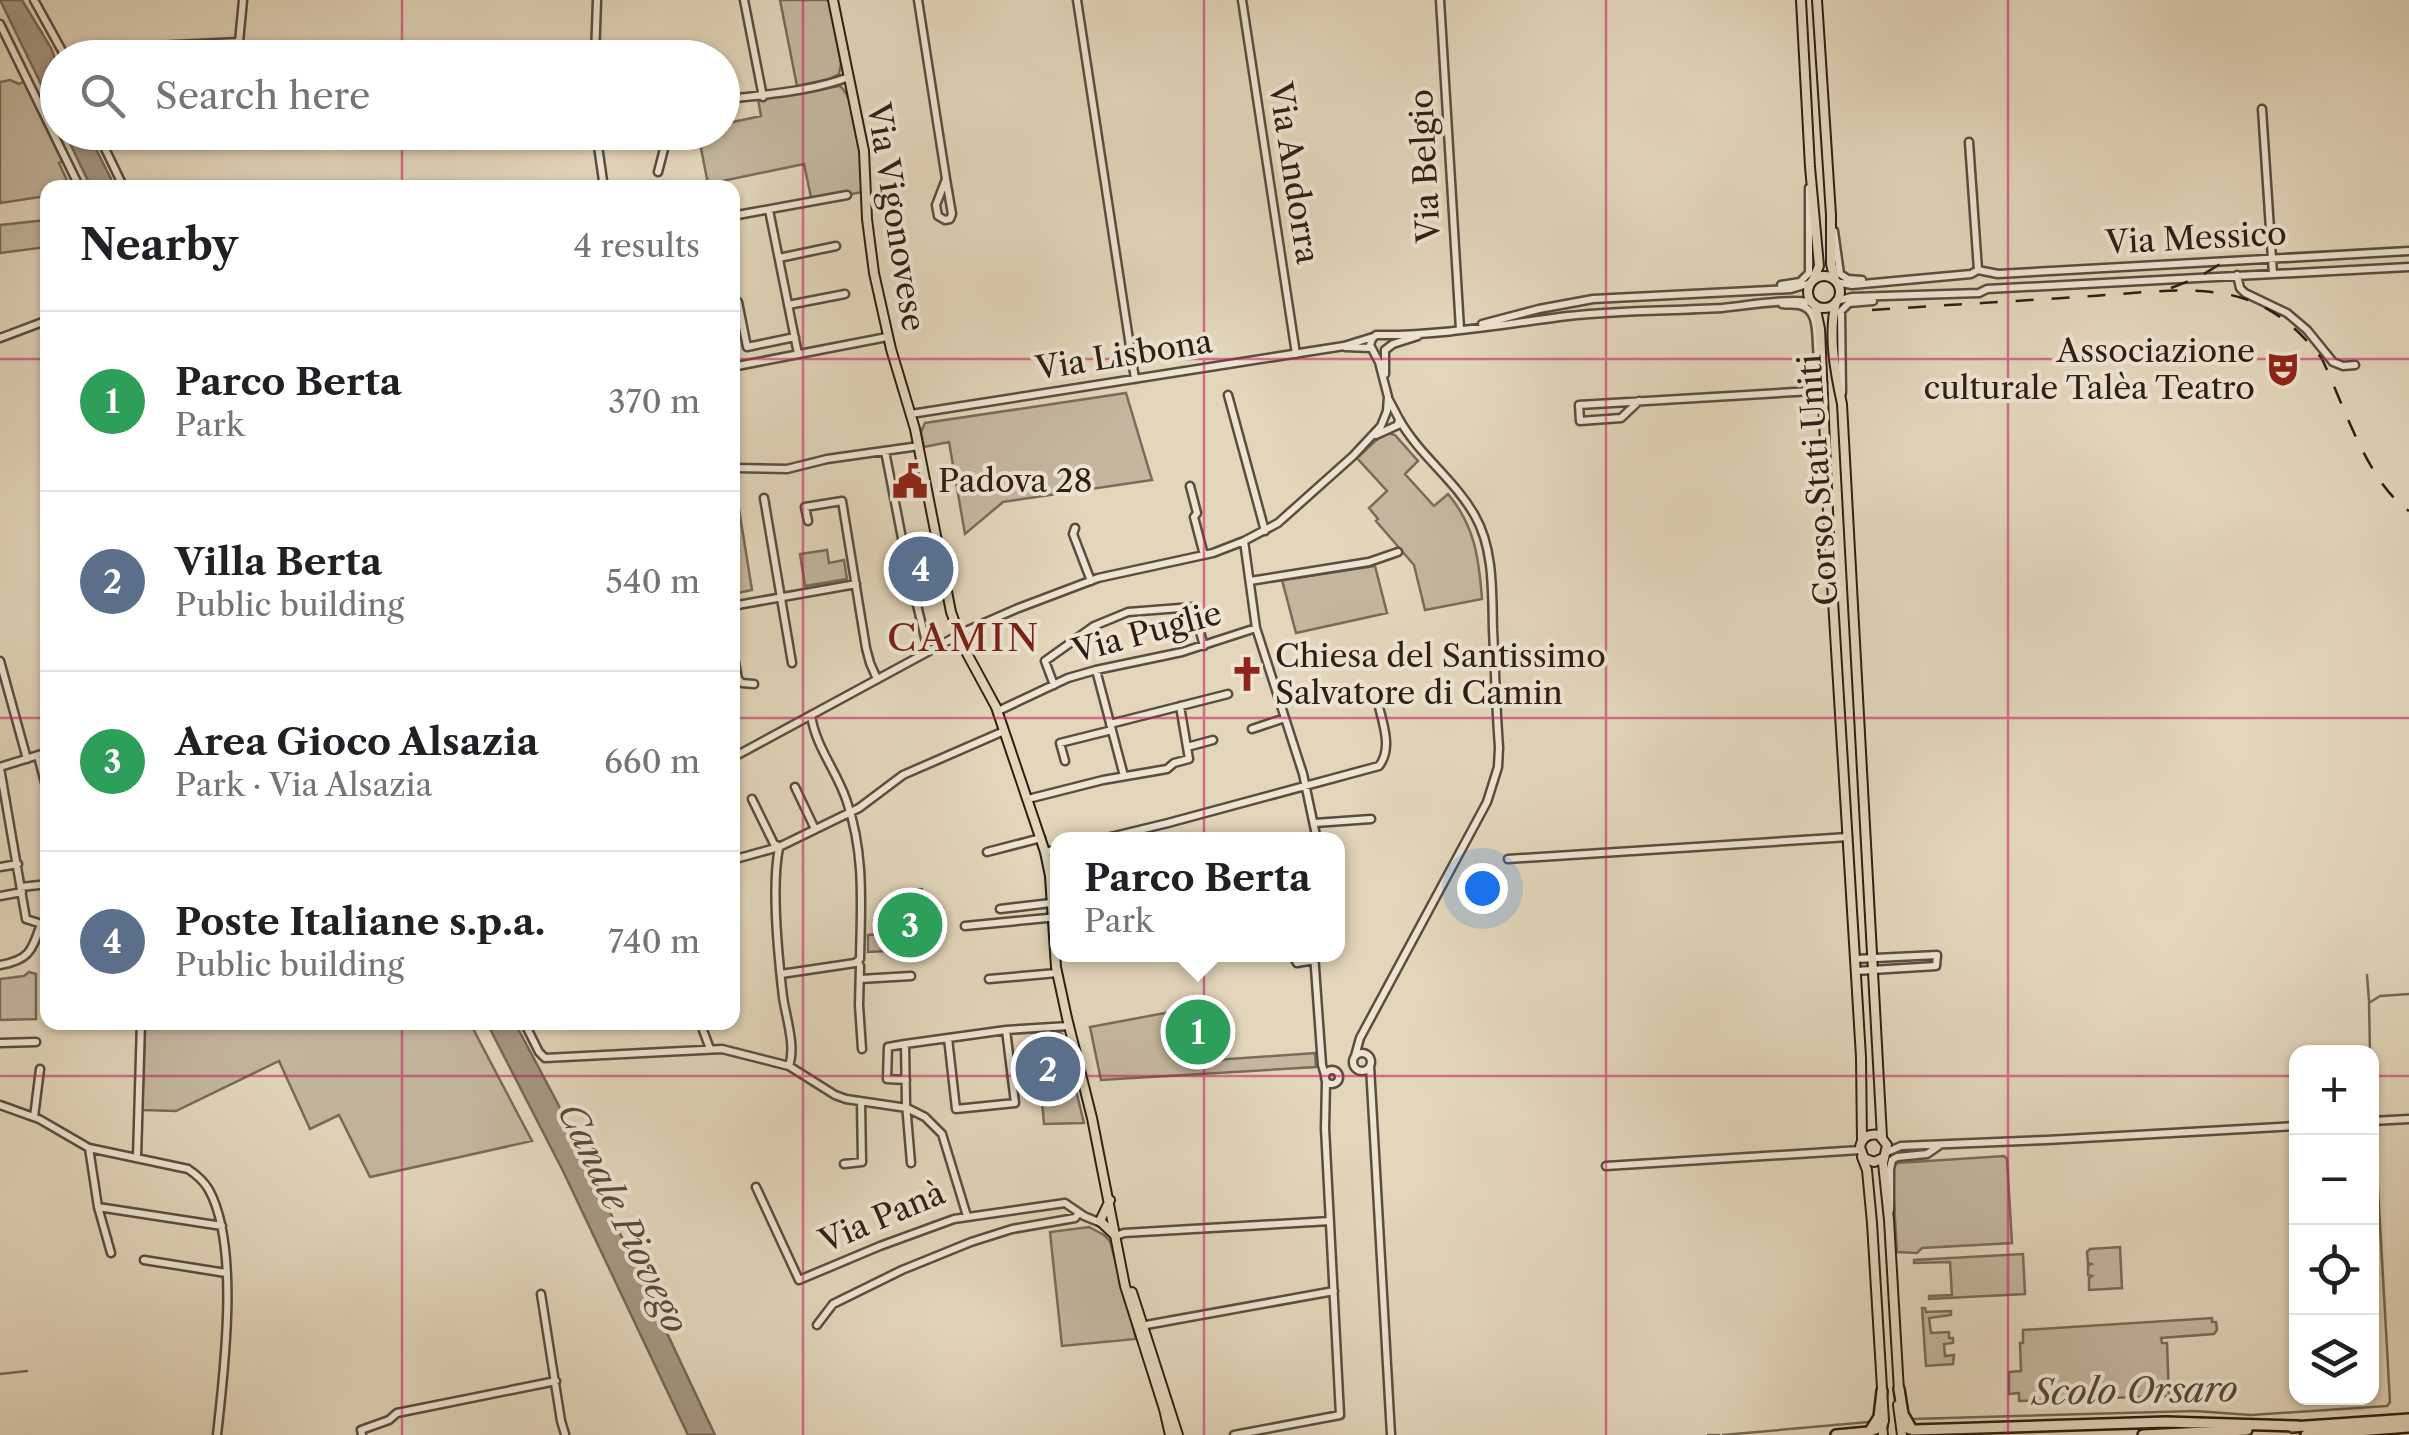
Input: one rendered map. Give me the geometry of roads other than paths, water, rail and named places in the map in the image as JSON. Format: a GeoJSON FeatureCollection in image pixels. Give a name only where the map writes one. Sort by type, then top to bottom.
{"type":"FeatureCollection","features":[{"type":"Feature","properties":{"kind":"highway"},"geometry":{"type":"LineString","coordinates":[[1899,1390],[1905,1428],[2166,1422],[2302,1431],[2409,1419]]}},
{"type":"Feature","properties":{"kind":"highway"},"geometry":{"type":"LineString","coordinates":[[1870,1431],[1879,1417],[1882,1392]]}},
{"type":"Feature","properties":{"kind":"highway"},"geometry":{"type":"LineString","coordinates":[[2143,1435],[2409,1427]]}},
{"type":"Feature","properties":{"kind":"highway"},"geometry":{"type":"LineString","coordinates":[[1836,1435],[1883,1429]]}},
{"type":"Feature","properties":{"kind":"main road","name":"Via Vigonovese"},"geometry":{"type":"LineString","coordinates":[[833,0],[864,151],[871,259],[919,446],[944,583],[958,635],[998,712],[1028,799],[1045,852],[1050,895]]}},
{"type":"Feature","properties":{"kind":"main road"},"geometry":{"type":"LineString","coordinates":[[1800,0],[1820,266],[1808,294],[1814,304],[1826,308],[1836,302],[1840,292],[1830,251],[1817,0]]}},
{"type":"Feature","properties":{"kind":"main road"},"geometry":{"type":"LineString","coordinates":[[1812,281],[1826,276],[1836,281]]}},
{"type":"Feature","properties":{"kind":"main road","name":"Corso Stati Uniti"},"geometry":{"type":"LineString","coordinates":[[1836,302],[1832,327],[1842,404],[1899,1390]]}},
{"type":"Feature","properties":{"kind":"main road","name":"Corso Stati Uniti"},"geometry":{"type":"LineString","coordinates":[[1814,304],[1820,320],[1856,972],[1861,1149],[1872,1223],[1883,1429]]}},
{"type":"Feature","properties":{"kind":"main road","name":"Via Vigonovese"},"geometry":{"type":"LineString","coordinates":[[1057,962],[1110,1200],[1106,1220]]}},
{"type":"Feature","properties":{"kind":"main road"},"geometry":{"type":"LineString","coordinates":[[1872,1134],[1884,1147],[1874,1162],[1861,1149],[1872,1134]]}},
{"type":"Feature","properties":{"kind":"main road"},"geometry":{"type":"LineString","coordinates":[[1106,1220],[1116,1236],[1170,1435]]}},
{"type":"Feature","properties":{"kind":"main road"},"geometry":{"type":"LineString","coordinates":[[1121,1264],[1178,1435]]}},
{"type":"Feature","properties":{"kind":"main road"},"geometry":{"type":"LineString","coordinates":[[1883,1429],[1891,1418],[1905,1428]]}},
{"type":"Feature","properties":{"kind":"street"},"geometry":{"type":"LineString","coordinates":[[34,0],[56,40]]}},
{"type":"Feature","properties":{"kind":"street"},"geometry":{"type":"LineString","coordinates":[[239,40],[243,0]]}},
{"type":"Feature","properties":{"kind":"street"},"geometry":{"type":"LineString","coordinates":[[595,40],[597,0]]}},
{"type":"Feature","properties":{"kind":"street"},"geometry":{"type":"LineString","coordinates":[[744,0],[763,96]]}},
{"type":"Feature","properties":{"kind":"street"},"geometry":{"type":"LineString","coordinates":[[918,0],[952,214],[945,220],[938,216],[936,204],[946,179]]}},
{"type":"Feature","properties":{"kind":"street"},"geometry":{"type":"LineString","coordinates":[[1077,0],[1135,379]]}},
{"type":"Feature","properties":{"kind":"street","name":"Via Andorra"},"geometry":{"type":"LineString","coordinates":[[1242,0],[1296,354]]}},
{"type":"Feature","properties":{"kind":"street","name":"Via Belgio"},"geometry":{"type":"LineString","coordinates":[[1440,0],[1460,329]]}},
{"type":"Feature","properties":{"kind":"street"},"geometry":{"type":"LineString","coordinates":[[0,24],[40,106]]}},
{"type":"Feature","properties":{"kind":"street"},"geometry":{"type":"LineString","coordinates":[[740,98],[850,81]]}},
{"type":"Feature","properties":{"kind":"street"},"geometry":{"type":"LineString","coordinates":[[2262,109],[2272,274]]}},
{"type":"Feature","properties":{"kind":"street"},"geometry":{"type":"LineString","coordinates":[[1970,142],[1978,272]]}},
{"type":"Feature","properties":{"kind":"street"},"geometry":{"type":"LineString","coordinates":[[61,150],[76,180]]}},
{"type":"Feature","properties":{"kind":"street"},"geometry":{"type":"LineString","coordinates":[[106,150],[120,180]]}},
{"type":"Feature","properties":{"kind":"street"},"geometry":{"type":"LineString","coordinates":[[599,150],[603,180]]}},
{"type":"Feature","properties":{"kind":"street"},"geometry":{"type":"LineString","coordinates":[[658,172],[664,150]]}},
{"type":"Feature","properties":{"kind":"street"},"geometry":{"type":"LineString","coordinates":[[1745,291],[1796,283],[1809,272],[1810,167]]}},
{"type":"Feature","properties":{"kind":"street"},"geometry":{"type":"LineString","coordinates":[[740,215],[847,196]]}},
{"type":"Feature","properties":{"kind":"street"},"geometry":{"type":"LineString","coordinates":[[768,210],[798,354]]}},
{"type":"Feature","properties":{"kind":"street"},"geometry":{"type":"LineString","coordinates":[[1831,214],[1840,274],[1852,280],[1894,281]]}},
{"type":"Feature","properties":{"kind":"street"},"geometry":{"type":"LineString","coordinates":[[779,258],[836,246]]}},
{"type":"Feature","properties":{"kind":"street","name":"Via Messico"},"geometry":{"type":"LineString","coordinates":[[1836,281],[1852,285],[1978,272],[2409,251]]}},
{"type":"Feature","properties":{"kind":"street","name":"Via Messico"},"geometry":{"type":"LineString","coordinates":[[1836,302],[1844,298],[2409,267]]}},
{"type":"Feature","properties":{"kind":"street"},"geometry":{"type":"LineString","coordinates":[[1978,272],[1990,280],[1987,290]]}},
{"type":"Feature","properties":{"kind":"street"},"geometry":{"type":"LineString","coordinates":[[1973,291],[1968,281],[1978,272]]}},
{"type":"Feature","properties":{"kind":"street","name":"Via Messico"},"geometry":{"type":"LineString","coordinates":[[2237,275],[2245,293],[2287,312],[2308,330],[2333,362],[2355,365]]}},
{"type":"Feature","properties":{"kind":"street","name":"Via Lisbona"},"geometry":{"type":"LineString","coordinates":[[1471,328],[1540,309],[1593,300],[1797,288],[1812,281]]}},
{"type":"Feature","properties":{"kind":"street"},"geometry":{"type":"LineString","coordinates":[[788,305],[845,294]]}},
{"type":"Feature","properties":{"kind":"street"},"geometry":{"type":"LineString","coordinates":[[1690,294],[1691,310]]}},
{"type":"Feature","properties":{"kind":"street"},"geometry":{"type":"LineString","coordinates":[[1842,404],[1841,311],[1853,302],[1898,296]]}},
{"type":"Feature","properties":{"kind":"street"},"geometry":{"type":"LineString","coordinates":[[1593,300],[1594,314]]}},
{"type":"Feature","properties":{"kind":"street","name":"Via Lisbona"},"geometry":{"type":"LineString","coordinates":[[911,414],[1344,346],[1378,336],[1419,335],[1594,314],[1798,300],[1814,304]]}},
{"type":"Feature","properties":{"kind":"street"},"geometry":{"type":"LineString","coordinates":[[1776,304],[1802,306],[1810,311],[1815,320],[1822,379]]}},
{"type":"Feature","properties":{"kind":"street"},"geometry":{"type":"LineString","coordinates":[[740,312],[747,348],[795,337]]}},
{"type":"Feature","properties":{"kind":"street"},"geometry":{"type":"LineString","coordinates":[[0,338],[40,323]]}},
{"type":"Feature","properties":{"kind":"street","name":"Via Lisbona"},"geometry":{"type":"LineString","coordinates":[[1344,346],[1380,353],[1419,335]]}},
{"type":"Feature","properties":{"kind":"street"},"geometry":{"type":"LineString","coordinates":[[1372,1095],[1353,1064],[1357,1045],[1487,802],[1498,767],[1487,546],[1468,504],[1408,436],[1388,398],[1370,342],[1378,336],[1387,340],[1384,380]]}},
{"type":"Feature","properties":{"kind":"street"},"geometry":{"type":"LineString","coordinates":[[740,365],[888,337]]}},
{"type":"Feature","properties":{"kind":"street","name":"Corso Stati Uniti"},"geometry":{"type":"LineString","coordinates":[[1639,401],[1622,418],[1580,421],[1579,405],[1639,401],[1812,391],[1819,388],[1822,379]]}},
{"type":"Feature","properties":{"kind":"street","name":"Corso Stati Uniti"},"geometry":{"type":"LineString","coordinates":[[1812,391],[1823,400]]}},
{"type":"Feature","properties":{"kind":"street"},"geometry":{"type":"LineString","coordinates":[[1228,395],[1265,531]]}},
{"type":"Feature","properties":{"kind":"street"},"geometry":{"type":"LineString","coordinates":[[1375,436],[1385,418],[1388,398]]}},
{"type":"Feature","properties":{"kind":"street"},"geometry":{"type":"LineString","coordinates":[[1385,418],[1392,413],[1398,417]]}},
{"type":"Feature","properties":{"kind":"street"},"geometry":{"type":"LineString","coordinates":[[740,754],[958,635],[1016,609],[1091,581],[1204,555],[1265,531],[1375,436],[1398,425],[1398,417]]}},
{"type":"Feature","properties":{"kind":"street"},"geometry":{"type":"LineString","coordinates":[[1385,418],[1387,427],[1408,436]]}},
{"type":"Feature","properties":{"kind":"street"},"geometry":{"type":"LineString","coordinates":[[740,468],[787,469],[919,446]]}},
{"type":"Feature","properties":{"kind":"street"},"geometry":{"type":"LineString","coordinates":[[886,451],[928,651]]}},
{"type":"Feature","properties":{"kind":"street"},"geometry":{"type":"LineString","coordinates":[[1190,486],[1204,555]]}},
{"type":"Feature","properties":{"kind":"street"},"geometry":{"type":"LineString","coordinates":[[764,498],[792,662]]}},
{"type":"Feature","properties":{"kind":"street"},"geometry":{"type":"LineString","coordinates":[[808,521],[805,507],[842,500],[868,658],[878,678]]}},
{"type":"Feature","properties":{"kind":"street"},"geometry":{"type":"LineString","coordinates":[[1074,528],[1091,581]]}},
{"type":"Feature","properties":{"kind":"street"},"geometry":{"type":"LineString","coordinates":[[1244,541],[1256,628],[1306,785],[1316,832]]}},
{"type":"Feature","properties":{"kind":"street"},"geometry":{"type":"LineString","coordinates":[[1250,581],[1353,565],[1398,552]]}},
{"type":"Feature","properties":{"kind":"street"},"geometry":{"type":"LineString","coordinates":[[740,605],[856,584]]}},
{"type":"Feature","properties":{"kind":"street"},"geometry":{"type":"LineString","coordinates":[[1054,684],[1045,661],[1094,626],[1128,612],[1193,607],[1204,646]]}},
{"type":"Feature","properties":{"kind":"street","name":"Via Puglie"},"geometry":{"type":"LineString","coordinates":[[998,712],[1054,684],[1096,670],[1204,646],[1256,628]]}},
{"type":"Feature","properties":{"kind":"street"},"geometry":{"type":"LineString","coordinates":[[0,661],[26,759]]}},
{"type":"Feature","properties":{"kind":"street"},"geometry":{"type":"LineString","coordinates":[[1096,670],[1124,776]]}},
{"type":"Feature","properties":{"kind":"street"},"geometry":{"type":"LineString","coordinates":[[740,682],[754,684]]}},
{"type":"Feature","properties":{"kind":"street"},"geometry":{"type":"LineString","coordinates":[[1065,761],[1060,743],[1228,694]]}},
{"type":"Feature","properties":{"kind":"street"},"geometry":{"type":"LineString","coordinates":[[1028,799],[1168,768],[1189,759],[1180,706]]}},
{"type":"Feature","properties":{"kind":"street"},"geometry":{"type":"LineString","coordinates":[[1131,832],[1372,768],[1383,762],[1386,748],[1379,707]]}},
{"type":"Feature","properties":{"kind":"street"},"geometry":{"type":"LineString","coordinates":[[811,716],[847,800],[859,849],[862,1050]]}},
{"type":"Feature","properties":{"kind":"street"},"geometry":{"type":"LineString","coordinates":[[1255,726],[1285,718]]}},
{"type":"Feature","properties":{"kind":"street"},"geometry":{"type":"LineString","coordinates":[[740,858],[779,847],[850,813],[903,775],[1004,731]]}},
{"type":"Feature","properties":{"kind":"street"},"geometry":{"type":"LineString","coordinates":[[1187,747],[1213,740]]}},
{"type":"Feature","properties":{"kind":"street"},"geometry":{"type":"LineString","coordinates":[[40,764],[38,756],[0,767],[26,919],[40,924]]}},
{"type":"Feature","properties":{"kind":"street"},"geometry":{"type":"LineString","coordinates":[[795,787],[815,829]]}},
{"type":"Feature","properties":{"kind":"street"},"geometry":{"type":"LineString","coordinates":[[752,799],[779,847]]}},
{"type":"Feature","properties":{"kind":"street"},"geometry":{"type":"LineString","coordinates":[[1315,823],[1371,819]]}},
{"type":"Feature","properties":{"kind":"street"},"geometry":{"type":"LineString","coordinates":[[988,852],[1041,838]]}},
{"type":"Feature","properties":{"kind":"street"},"geometry":{"type":"LineString","coordinates":[[1508,860],[1848,838]]}},
{"type":"Feature","properties":{"kind":"street"},"geometry":{"type":"LineString","coordinates":[[779,847],[776,896],[792,1054],[788,1066]]}},
{"type":"Feature","properties":{"kind":"street"},"geometry":{"type":"LineString","coordinates":[[1045,852],[1050,851]]}},
{"type":"Feature","properties":{"kind":"street"},"geometry":{"type":"LineString","coordinates":[[0,867],[18,864]]}},
{"type":"Feature","properties":{"kind":"street"},"geometry":{"type":"LineString","coordinates":[[0,896],[40,886]]}},
{"type":"Feature","properties":{"kind":"street"},"geometry":{"type":"LineString","coordinates":[[1000,908],[1050,904]]}},
{"type":"Feature","properties":{"kind":"street"},"geometry":{"type":"LineString","coordinates":[[966,926],[1050,918]]}},
{"type":"Feature","properties":{"kind":"street"},"geometry":{"type":"LineString","coordinates":[[0,965],[16,962],[28,954],[40,932]]}},
{"type":"Feature","properties":{"kind":"street"},"geometry":{"type":"LineString","coordinates":[[1855,959],[1937,955],[1936,966],[1856,972]]}},
{"type":"Feature","properties":{"kind":"street"},"geometry":{"type":"LineString","coordinates":[[781,974],[858,962]]}},
{"type":"Feature","properties":{"kind":"street"},"geometry":{"type":"LineString","coordinates":[[1314,962],[1322,1060],[1331,1085],[1349,1072],[1370,1066]]}},
{"type":"Feature","properties":{"kind":"street"},"geometry":{"type":"LineString","coordinates":[[989,979],[1057,973]]}},
{"type":"Feature","properties":{"kind":"street"},"geometry":{"type":"LineString","coordinates":[[860,979],[911,976]]}},
{"type":"Feature","properties":{"kind":"street"},"geometry":{"type":"LineString","coordinates":[[906,1080],[888,1079],[888,1047],[1006,1030],[1068,1026]]}},
{"type":"Feature","properties":{"kind":"street"},"geometry":{"type":"LineString","coordinates":[[137,1158],[141,1030]]}},
{"type":"Feature","properties":{"kind":"street"},"geometry":{"type":"LineString","coordinates":[[528,1030],[545,1058],[722,1048],[788,1066],[836,1096],[906,1108],[906,1044]]}},
{"type":"Feature","properties":{"kind":"street"},"geometry":{"type":"LineString","coordinates":[[703,1030],[710,1048]]}},
{"type":"Feature","properties":{"kind":"street"},"geometry":{"type":"LineString","coordinates":[[948,1038],[956,1109],[1014,1104],[1006,1030]]}},
{"type":"Feature","properties":{"kind":"street"},"geometry":{"type":"LineString","coordinates":[[1363,1033],[1370,1066],[1391,1435]]}},
{"type":"Feature","properties":{"kind":"street"},"geometry":{"type":"LineString","coordinates":[[0,1043],[36,1042]]}},
{"type":"Feature","properties":{"kind":"street"},"geometry":{"type":"LineString","coordinates":[[1329,1074],[1361,1054],[1368,1056]]}},
{"type":"Feature","properties":{"kind":"street"},"geometry":{"type":"LineString","coordinates":[[34,1117],[40,1068]]}},
{"type":"Feature","properties":{"kind":"street"},"geometry":{"type":"LineString","coordinates":[[1326,1106],[1339,1075],[1329,1074]]}},
{"type":"Feature","properties":{"kind":"street"},"geometry":{"type":"LineString","coordinates":[[1234,1435],[1340,1415],[1328,1179],[1329,1074]]}},
{"type":"Feature","properties":{"kind":"street","name":"Via Panà"},"geometry":{"type":"LineString","coordinates":[[844,1164],[862,1162],[861,1102]]}},
{"type":"Feature","properties":{"kind":"street"},"geometry":{"type":"LineString","coordinates":[[0,1105],[59,1129],[88,1148],[188,1169],[209,1190],[222,1226],[226,1273],[218,1435]]}},
{"type":"Feature","properties":{"kind":"street","name":"Via Panà"},"geometry":{"type":"LineString","coordinates":[[906,1108],[911,1164]]}},
{"type":"Feature","properties":{"kind":"street","name":"Via Panà"},"geometry":{"type":"LineString","coordinates":[[756,1187],[799,1280],[967,1216],[942,1134],[925,1118],[906,1108]]}},
{"type":"Feature","properties":{"kind":"street"},"geometry":{"type":"LineString","coordinates":[[2379,1121],[2409,1119]]}},
{"type":"Feature","properties":{"kind":"street"},"geometry":{"type":"LineString","coordinates":[[1884,1147],[2289,1126]]}},
{"type":"Feature","properties":{"kind":"street"},"geometry":{"type":"LineString","coordinates":[[1889,1220],[1892,1160],[1927,1154],[1941,1144]]}},
{"type":"Feature","properties":{"kind":"street"},"geometry":{"type":"LineString","coordinates":[[88,1148],[111,1254]]}},
{"type":"Feature","properties":{"kind":"street"},"geometry":{"type":"LineString","coordinates":[[1606,1166],[1861,1149]]}},
{"type":"Feature","properties":{"kind":"street"},"geometry":{"type":"LineString","coordinates":[[967,1216],[1065,1203],[1080,1214],[1106,1220]]}},
{"type":"Feature","properties":{"kind":"street"},"geometry":{"type":"LineString","coordinates":[[98,1208],[222,1226]]}},
{"type":"Feature","properties":{"kind":"street","name":"Via Panà"},"geometry":{"type":"LineString","coordinates":[[816,1324],[833,1304],[902,1270],[1012,1229],[1080,1214]]}},
{"type":"Feature","properties":{"kind":"street"},"geometry":{"type":"LineString","coordinates":[[1116,1236],[1330,1221]]}},
{"type":"Feature","properties":{"kind":"street"},"geometry":{"type":"LineString","coordinates":[[144,1260],[226,1273]]}},
{"type":"Feature","properties":{"kind":"street"},"geometry":{"type":"LineString","coordinates":[[1141,1337],[1144,1326],[1334,1291]]}},
{"type":"Feature","properties":{"kind":"street"},"geometry":{"type":"LineString","coordinates":[[541,1294],[565,1434]]}},
{"type":"Feature","properties":{"kind":"street"},"geometry":{"type":"LineString","coordinates":[[1877,1307],[1894,1306]]}},
{"type":"Feature","properties":{"kind":"street"},"geometry":{"type":"LineString","coordinates":[[362,1435],[361,1430],[397,1414],[556,1381]]}},
{"type":"Feature","properties":{"kind":"waterway"},"geometry":{"type":"LineString","coordinates":[[2367,975],[2369,1001]]}},
{"type":"Feature","properties":{"kind":"waterway","name":"Scolo Orsaro"},"geometry":{"type":"LineString","coordinates":[[2370,1045],[2369,1003],[2380,996],[2409,994]]}},
{"type":"Feature","properties":{"kind":"waterway","name":"Scolo Orsaro"},"geometry":{"type":"LineString","coordinates":[[1912,1419],[2195,1411],[2251,1415],[2387,1406],[2390,1402],[2379,1206]]}},
{"type":"Feature","properties":{"kind":"waterway"},"geometry":{"type":"LineString","coordinates":[[0,1374],[27,1371]]}},
{"type":"Feature","properties":{"kind":"waterway","name":"Scolo Orsaro"},"geometry":{"type":"LineString","coordinates":[[1723,1435],[1869,1422]]}},
{"type":"Feature","properties":{"kind":"waterway","name":"Scolo Orsaro"},"geometry":{"type":"LineString","coordinates":[[1708,1435],[1719,1435]]}},
{"type":"Feature","properties":{"kind":"railway"},"geometry":{"type":"LineString","coordinates":[[2171,288],[2225,261]]}},
{"type":"Feature","properties":{"kind":"railway"},"geometry":{"type":"LineString","coordinates":[[1872,310],[2170,291],[2228,294],[2245,299],[2288,323],[2322,359],[2369,462],[2394,498],[2409,511]]}},
{"type":"Feature","properties":{"kind":"place","name":"Associazione culturale Talèa Teatro"},"geometry":{"type":"Point","coordinates":[2283,369]}},
{"type":"Feature","properties":{"kind":"place","name":"Padova 28"},"geometry":{"type":"Point","coordinates":[910,481]}},
{"type":"Feature","properties":{"kind":"place","name":"Poste Italiane s.p.a."},"geometry":{"type":"Point","coordinates":[921,569]}},
{"type":"Feature","properties":{"kind":"place","name":"Chiesa del Santissimo Salvatore di Camin"},"geometry":{"type":"Point","coordinates":[1247,674]}},
{"type":"Feature","properties":{"kind":"place","name":"Area Gioco Alsazia"},"geometry":{"type":"Point","coordinates":[910,925]}},
{"type":"Feature","properties":{"kind":"place","name":"Parco Berta"},"geometry":{"type":"Point","coordinates":[1198,1032]}},
{"type":"Feature","properties":{"kind":"place","name":"Villa Berta"},"geometry":{"type":"Point","coordinates":[1048,1069]}},
{"type":"Feature","properties":{"kind":"district","name":"CAMIN"},"geometry":{"type":"Point","coordinates":[964,638]}},
{"type":"Feature","properties":{"kind":"water label","name":"Canale Piovego"},"geometry":{"type":"Point","coordinates":[623,1218]}}]}
